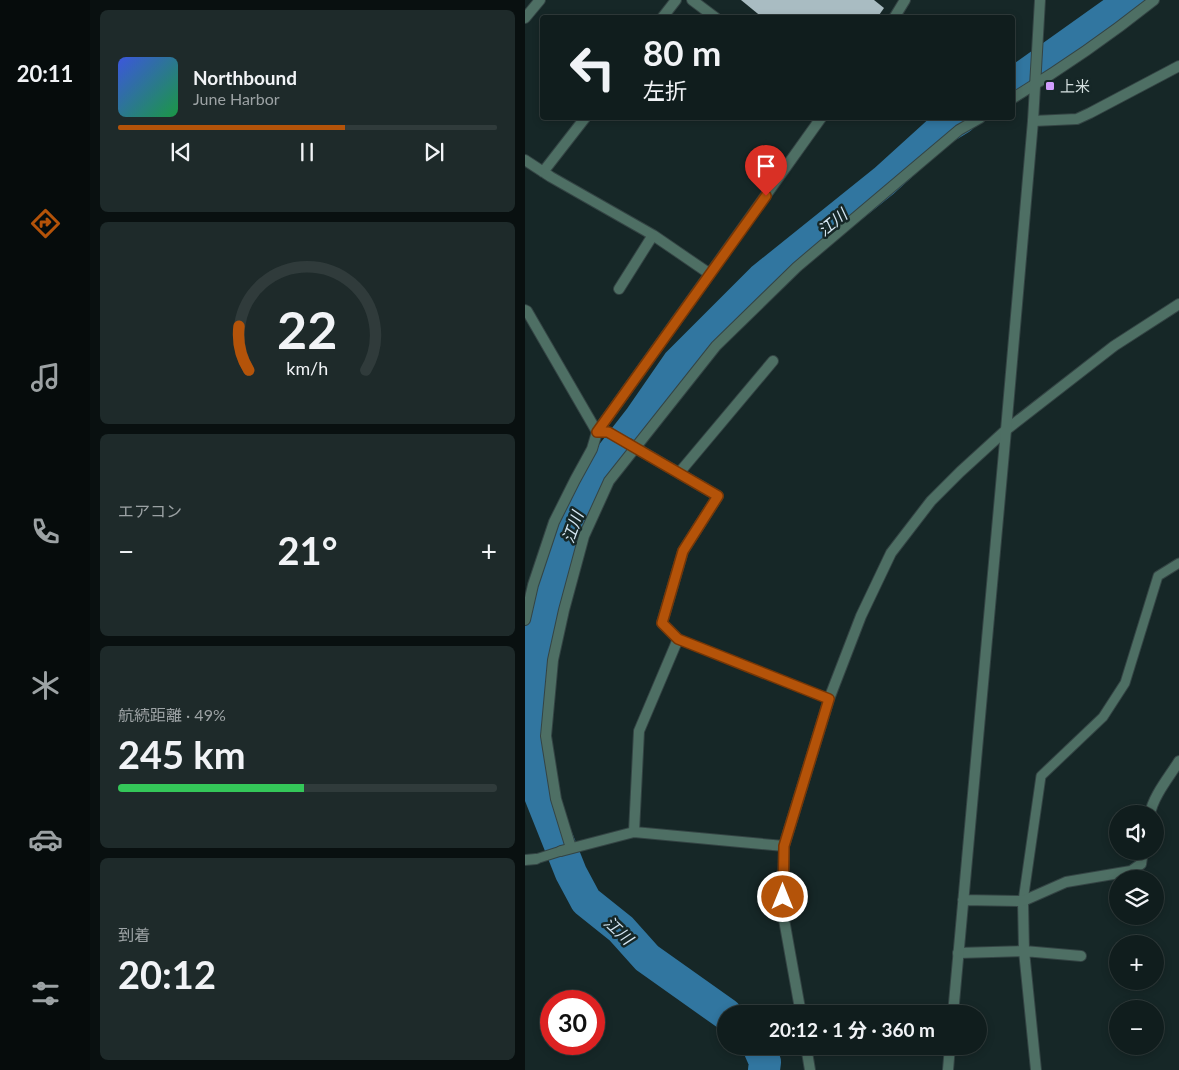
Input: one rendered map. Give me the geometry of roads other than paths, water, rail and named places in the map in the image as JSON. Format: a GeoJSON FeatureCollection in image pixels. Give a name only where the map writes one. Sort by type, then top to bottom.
{"type":"FeatureCollection","features":[{"type":"Feature","properties":{"kind":"street"},"geometry":{"type":"LineString","coordinates":[[525,18],[540,0]]}},
{"type":"Feature","properties":{"kind":"street"},"geometry":{"type":"LineString","coordinates":[[664,15],[675,0]]}},
{"type":"Feature","properties":{"kind":"street"},"geometry":{"type":"LineString","coordinates":[[691,0],[712,15]]}},
{"type":"Feature","properties":{"kind":"street"},"geometry":{"type":"LineString","coordinates":[[896,15],[905,0]]}},
{"type":"Feature","properties":{"kind":"street"},"geometry":{"type":"LineString","coordinates":[[954,1005],[1033,121],[1041,0]]}},
{"type":"Feature","properties":{"kind":"street"},"geometry":{"type":"LineString","coordinates":[[1015,97],[1126,22],[1154,0]]}},
{"type":"Feature","properties":{"kind":"street"},"geometry":{"type":"LineString","coordinates":[[1033,121],[1077,119],[1179,66]]}},
{"type":"Feature","properties":{"kind":"street"},"geometry":{"type":"LineString","coordinates":[[543,172],[583,120]]}},
{"type":"Feature","properties":{"kind":"street"},"geometry":{"type":"LineString","coordinates":[[525,620],[533,585],[554,522],[592,449],[597,432],[820,120]]}},
{"type":"Feature","properties":{"kind":"street"},"geometry":{"type":"LineString","coordinates":[[784,846],[634,832],[566,849],[555,799],[546,736],[553,660],[564,610],[584,536],[609,481],[632,446],[717,346],[797,267],[959,130],[976,120]]}},
{"type":"Feature","properties":{"kind":"street"},"geometry":{"type":"LineString","coordinates":[[525,160],[653,235],[710,274]]}},
{"type":"Feature","properties":{"kind":"street"},"geometry":{"type":"LineString","coordinates":[[619,289],[653,235]]}},
{"type":"Feature","properties":{"kind":"street"},"geometry":{"type":"LineString","coordinates":[[799,1005],[783,914],[784,846],[829,699],[861,616],[891,553],[931,501],[1006,430],[1114,346],[1179,304]]}},
{"type":"Feature","properties":{"kind":"street"},"geometry":{"type":"LineString","coordinates":[[525,310],[597,432]]}},
{"type":"Feature","properties":{"kind":"street"},"geometry":{"type":"LineString","coordinates":[[679,473],[773,361]]}},
{"type":"Feature","properties":{"kind":"street"},"geometry":{"type":"LineString","coordinates":[[597,432],[608,432]]}},
{"type":"Feature","properties":{"kind":"street"},"geometry":{"type":"LineString","coordinates":[[632,446],[718,496],[683,551],[662,623],[678,639],[639,731],[634,832]]}},
{"type":"Feature","properties":{"kind":"street"},"geometry":{"type":"LineString","coordinates":[[1153,805],[1179,761]]}},
{"type":"Feature","properties":{"kind":"street"},"geometry":{"type":"LineString","coordinates":[[525,860],[536,859]]}},
{"type":"Feature","properties":{"kind":"street"},"geometry":{"type":"LineString","coordinates":[[963,900],[1023,901],[1066,882],[1131,871],[1141,864],[1142,860]]}},
{"type":"Feature","properties":{"kind":"street"},"geometry":{"type":"LineString","coordinates":[[1023,901],[1024,951],[1037,1070]]}},
{"type":"Feature","properties":{"kind":"street"},"geometry":{"type":"LineString","coordinates":[[958,954],[1024,951],[1081,956]]}},
{"type":"Feature","properties":{"kind":"street"},"geometry":{"type":"LineString","coordinates":[[808,1055],[810,1070]]}},
{"type":"Feature","properties":{"kind":"street"},"geometry":{"type":"LineString","coordinates":[[947,1070],[949,1055]]}},
{"type":"Feature","properties":{"kind":"lane"},"geometry":{"type":"LineString","coordinates":[[608,432],[632,446]]}},
{"type":"Feature","properties":{"kind":"lane"},"geometry":{"type":"LineString","coordinates":[[1023,901],[1041,776],[1103,717],[1125,683],[1159,576],[1179,563]]}},
{"type":"Feature","properties":{"kind":"lane"},"geometry":{"type":"LineString","coordinates":[[678,639],[829,699]]}},
{"type":"Feature","properties":{"kind":"lane"},"geometry":{"type":"LineString","coordinates":[[536,859],[566,849]]}},
{"type":"Feature","properties":{"kind":"waterway","name":"江川"},"geometry":{"type":"LineString","coordinates":[[1015,83],[1131,0]]}},
{"type":"Feature","properties":{"kind":"waterway","name":"江川"},"geometry":{"type":"LineString","coordinates":[[717,1008],[647,958],[621,929],[586,901],[571,873],[537,788],[531,714],[532,681],[539,627],[576,513],[598,472],[640,418],[678,363],[762,279],[884,181],[938,132],[958,120]]}},
{"type":"Feature","properties":{"kind":"waterway","name":"江川"},"geometry":{"type":"LineString","coordinates":[[762,1055],[765,1062],[764,1070]]}},
{"type":"Feature","properties":{"kind":"place","name":"上米"},"geometry":{"type":"Point","coordinates":[1050,86]}}]}
